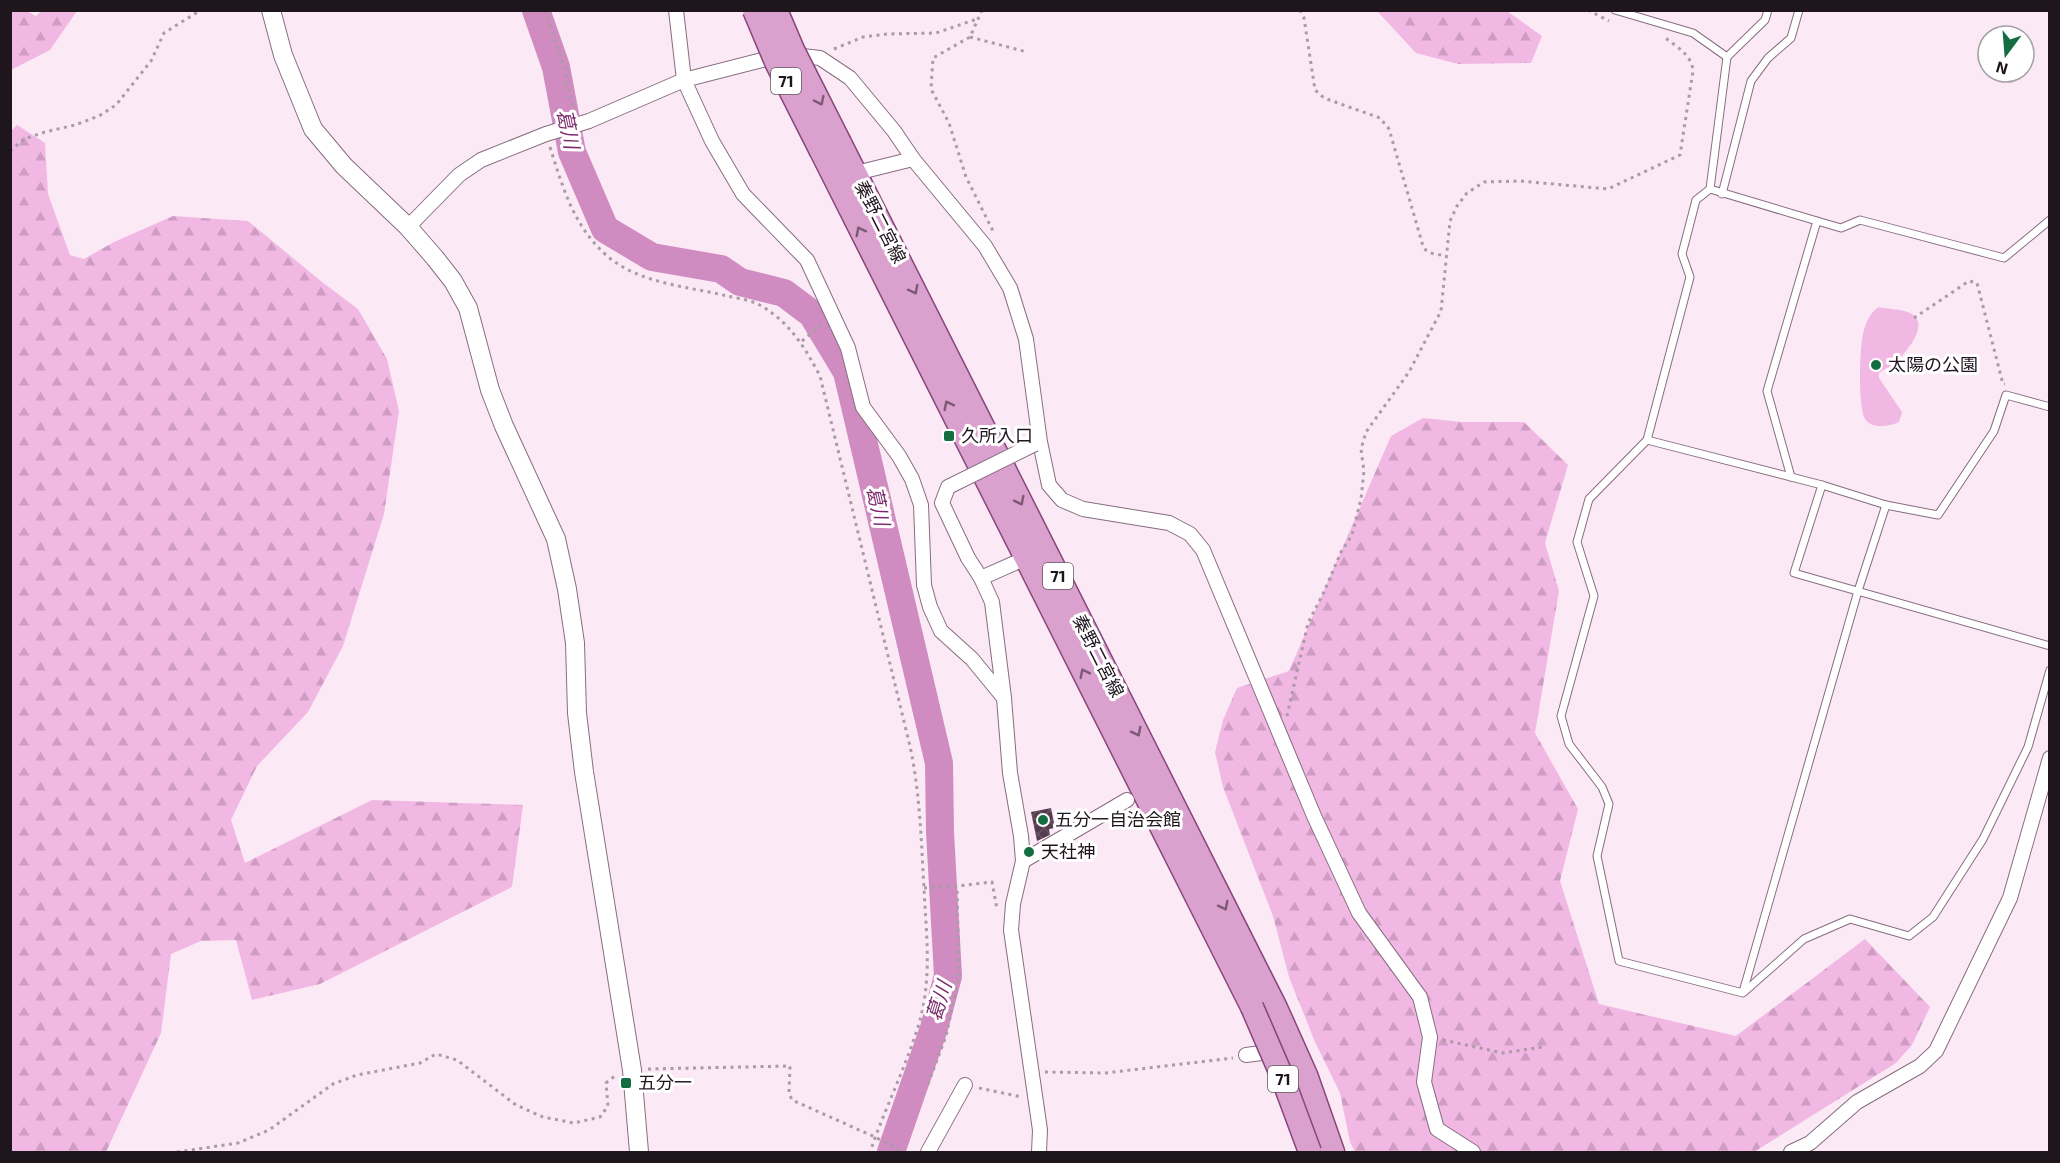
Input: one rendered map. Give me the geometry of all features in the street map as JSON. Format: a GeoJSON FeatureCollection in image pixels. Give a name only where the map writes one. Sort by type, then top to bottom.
{"type":"FeatureCollection","features":[{"type":"Feature","properties":{"kind":"main road","name":"71"},"geometry":{"type":"LineString","coordinates":[[754,10],[776,62],[830,147]]}},
{"type":"Feature","properties":{"kind":"main road","name":"71"},"geometry":{"type":"LineString","coordinates":[[776,10],[830,147]]}},
{"type":"Feature","properties":{"kind":"main road","name":"秦野二宮線"},"geometry":{"type":"LineString","coordinates":[[830,147],[1276,1008],[1306,1075],[1333,1152]]}},
{"type":"Feature","properties":{"kind":"main road","name":"秦野二宮線"},"geometry":{"type":"LineString","coordinates":[[845,176],[1026,558],[1252,1007],[1281,1074],[1310,1152]]}},
{"type":"Feature","properties":{"kind":"street"},"geometry":{"type":"LineString","coordinates":[[271,10],[283,55],[314,129],[344,166],[408,227],[453,281],[468,308],[490,390],[556,539],[567,589],[575,643],[577,713],[584,772],[632,1070],[639,1152]]}},
{"type":"Feature","properties":{"kind":"street"},"geometry":{"type":"LineString","coordinates":[[675,10],[684,80],[712,141],[742,194],[807,261],[848,348],[863,407],[899,456],[912,479],[921,505],[924,585],[930,607],[941,631],[972,659],[1004,698]]}},
{"type":"Feature","properties":{"kind":"street"},"geometry":{"type":"LineString","coordinates":[[408,227],[459,175],[481,160],[578,124],[684,80],[785,54],[820,58],[849,78],[985,246],[1010,288],[1026,339],[1038,443],[1049,485],[1062,500],[1083,509],[1169,523],[1190,534],[1203,550],[1314,816],[1359,913],[1420,997],[1430,1037],[1424,1082],[1437,1129],[1473,1152]]}},
{"type":"Feature","properties":{"kind":"street"},"geometry":{"type":"LineString","coordinates":[[845,176],[914,159]]}},
{"type":"Feature","properties":{"kind":"street"},"geometry":{"type":"LineString","coordinates":[[1038,443],[948,487],[942,503],[992,602],[1004,698],[1010,773],[1023,861],[1013,904],[1011,930],[1040,1130],[1039,1152]]}},
{"type":"Feature","properties":{"kind":"street"},"geometry":{"type":"LineString","coordinates":[[981,578],[1026,558]]}},
{"type":"Feature","properties":{"kind":"street"},"geometry":{"type":"LineString","coordinates":[[1791,1152],[1810,1143],[1857,1102],[1920,1066],[1936,1051],[2010,898],[2049,758]]}},
{"type":"Feature","properties":{"kind":"street"},"geometry":{"type":"LineString","coordinates":[[1023,861],[1127,800]]}},
{"type":"Feature","properties":{"kind":"street"},"geometry":{"type":"LineString","coordinates":[[1246,1055],[1283,1050],[1319,1152]]}},
{"type":"Feature","properties":{"kind":"street"},"geometry":{"type":"LineString","coordinates":[[928,1152],[965,1085]]}},
{"type":"Feature","properties":{"kind":"lane"},"geometry":{"type":"LineString","coordinates":[[1615,10],[1693,33],[1727,57]]}},
{"type":"Feature","properties":{"kind":"lane"},"geometry":{"type":"LineString","coordinates":[[1743,993],[1619,961],[1597,856],[1609,804],[1602,788],[1569,744],[1561,716],[1594,596],[1577,542],[1589,499],[1647,440],[1690,277],[1682,254],[1695,200],[1710,189],[1727,57],[1766,20],[1768,10]]}},
{"type":"Feature","properties":{"kind":"lane"},"geometry":{"type":"LineString","coordinates":[[1722,194],[1751,81],[1768,58],[1791,38],[1799,10]]}},
{"type":"Feature","properties":{"kind":"lane"},"geometry":{"type":"LineString","coordinates":[[1710,189],[1841,228],[1860,220],[2004,258],[2049,220]]}},
{"type":"Feature","properties":{"kind":"lane"},"geometry":{"type":"LineString","coordinates":[[1791,477],[1767,390],[1817,221]]}},
{"type":"Feature","properties":{"kind":"lane"},"geometry":{"type":"LineString","coordinates":[[1647,440],[1822,485],[1886,505],[1938,515],[1994,431],[2006,395],[2049,407]]}},
{"type":"Feature","properties":{"kind":"lane"},"geometry":{"type":"LineString","coordinates":[[1822,485],[1794,573],[2049,646]]}},
{"type":"Feature","properties":{"kind":"lane"},"geometry":{"type":"LineString","coordinates":[[1743,993],[1858,591],[1886,505]]}},
{"type":"Feature","properties":{"kind":"lane"},"geometry":{"type":"LineString","coordinates":[[1743,993],[1804,939],[1850,919],[1909,936],[1933,917],[1983,839],[2028,747],[2049,670]]}},
{"type":"Feature","properties":{"kind":"path"},"geometry":{"type":"LineString","coordinates":[[10,152],[24,139],[75,125],[99,116],[116,105],[151,61],[164,33],[201,10]]}},
{"type":"Feature","properties":{"kind":"path"},"geometry":{"type":"LineString","coordinates":[[546,10],[566,70],[567,87],[578,124]]}},
{"type":"Feature","properties":{"kind":"path"},"geometry":{"type":"LineString","coordinates":[[982,10],[970,37],[933,58],[931,89],[949,123],[966,177],[995,234]]}},
{"type":"Feature","properties":{"kind":"path"},"geometry":{"type":"LineString","coordinates":[[1300,10],[1304,18],[1316,90],[1323,98],[1380,118],[1389,129],[1425,251],[1446,256]]}},
{"type":"Feature","properties":{"kind":"path"},"geometry":{"type":"LineString","coordinates":[[1588,10],[1617,23]]}},
{"type":"Feature","properties":{"kind":"path"},"geometry":{"type":"LineString","coordinates":[[820,58],[843,44],[863,37],[936,33],[977,19]]}},
{"type":"Feature","properties":{"kind":"path"},"geometry":{"type":"LineString","coordinates":[[1282,738],[1308,623],[1341,552],[1352,535],[1361,499],[1364,471],[1360,449],[1366,432],[1409,372],[1441,311],[1450,222],[1457,206],[1467,193],[1484,182],[1520,181],[1608,189],[1680,155],[1693,71],[1692,62],[1663,36]]}},
{"type":"Feature","properties":{"kind":"path"},"geometry":{"type":"LineString","coordinates":[[970,37],[1027,52]]}},
{"type":"Feature","properties":{"kind":"path"},"geometry":{"type":"LineString","coordinates":[[547,134],[567,202],[580,224],[606,255],[625,268],[655,281],[757,303],[782,321],[802,341],[820,376],[916,774],[924,887],[927,957],[920,1020],[870,1152]]}},
{"type":"Feature","properties":{"kind":"path"},"geometry":{"type":"LineString","coordinates":[[1914,318],[1969,281],[1977,283],[2003,384],[2014,387]]}},
{"type":"Feature","properties":{"kind":"path"},"geometry":{"type":"LineString","coordinates":[[802,341],[824,322]]}},
{"type":"Feature","properties":{"kind":"path"},"geometry":{"type":"LineString","coordinates":[[924,887],[957,886],[960,977],[946,1036],[928,1084]]}},
{"type":"Feature","properties":{"kind":"path"},"geometry":{"type":"LineString","coordinates":[[1443,1040],[1503,1053],[1542,1047]]}},
{"type":"Feature","properties":{"kind":"path"},"geometry":{"type":"LineString","coordinates":[[177,1152],[238,1143],[269,1130],[333,1084],[357,1075],[420,1063],[436,1054],[457,1060],[516,1105],[543,1117],[574,1123],[600,1117],[608,1106],[606,1083],[614,1076],[632,1070],[790,1066],[789,1093],[792,1100],[876,1137],[903,1152]]}},
{"type":"Feature","properties":{"kind":"path"},"geometry":{"type":"LineString","coordinates":[[1032,1072],[1105,1073],[1228,1059]]}},
{"type":"Feature","properties":{"kind":"path"},"geometry":{"type":"LineString","coordinates":[[965,1085],[1036,1100]]}},
{"type":"Feature","properties":{"kind":"green space"},"geometry":{"type":"Polygon","coordinates":[[[11,10],[27,11],[36,16],[41,11],[77,11],[50,50],[11,70],[11,10]]]}},
{"type":"Feature","properties":{"kind":"green space"},"geometry":{"type":"Polygon","coordinates":[[[1377,11],[1507,11],[1542,36],[1531,63],[1458,64],[1416,53],[1377,11]]]}},
{"type":"Feature","properties":{"kind":"green space"},"geometry":{"type":"Polygon","coordinates":[[[17,125],[45,143],[48,194],[70,255],[84,259],[114,242],[173,216],[248,221],[358,309],[387,359],[399,411],[384,514],[343,646],[308,712],[257,766],[231,820],[245,863],[372,800],[523,805],[512,887],[320,984],[252,1000],[236,940],[201,941],[171,954],[161,1033],[106,1152],[11,1152],[10,132],[17,125]]]}},
{"type":"Feature","properties":{"kind":"green space","name":"太陽の公園"},"geometry":{"type":"Polygon","coordinates":[[[1879,307],[1908,312],[1917,318],[1918,324],[1918,330],[1907,350],[1895,363],[1879,373],[1879,378],[1902,412],[1899,422],[1882,426],[1872,425],[1865,419],[1860,389],[1862,337],[1869,317],[1879,307]]]}},
{"type":"Feature","properties":{"kind":"green space"},"geometry":{"type":"Polygon","coordinates":[[[1423,418],[1462,422],[1524,422],[1568,465],[1545,543],[1559,591],[1535,733],[1578,809],[1560,881],[1599,1004],[1736,1036],[1865,939],[1930,1007],[1912,1045],[1896,1063],[1754,1152],[1355,1152],[1350,1142],[1340,1093],[1315,1042],[1289,977],[1273,916],[1223,787],[1215,752],[1223,720],[1237,688],[1289,671],[1391,436],[1423,418]]]}},
{"type":"Feature","properties":{"kind":"building","name":"五分一自治会館"},"geometry":{"type":"Polygon","coordinates":[[[1051,808],[1055,828],[1049,829],[1050,835],[1037,841],[1031,812],[1051,808]]]}},
{"type":"Feature","properties":{"kind":"waterway","name":"葛川"},"geometry":{"type":"LineString","coordinates":[[536,10],[556,67],[572,152],[605,229],[652,257],[721,269],[740,282],[784,293],[812,314],[847,372],[939,763],[940,832],[948,976],[934,1028],[891,1152]]}},
{"type":"Feature","properties":{"kind":"place","name":"太陽の公園"},"geometry":{"type":"Point","coordinates":[1876,365]}},
{"type":"Feature","properties":{"kind":"place","name":"久所入口"},"geometry":{"type":"Point","coordinates":[949,436]}},
{"type":"Feature","properties":{"kind":"place","name":"五分一自治会館"},"geometry":{"type":"Point","coordinates":[1043,820]}},
{"type":"Feature","properties":{"kind":"place","name":"天社神"},"geometry":{"type":"Point","coordinates":[1029,852]}},
{"type":"Feature","properties":{"kind":"place","name":"五分一"},"geometry":{"type":"Point","coordinates":[626,1083]}}]}
